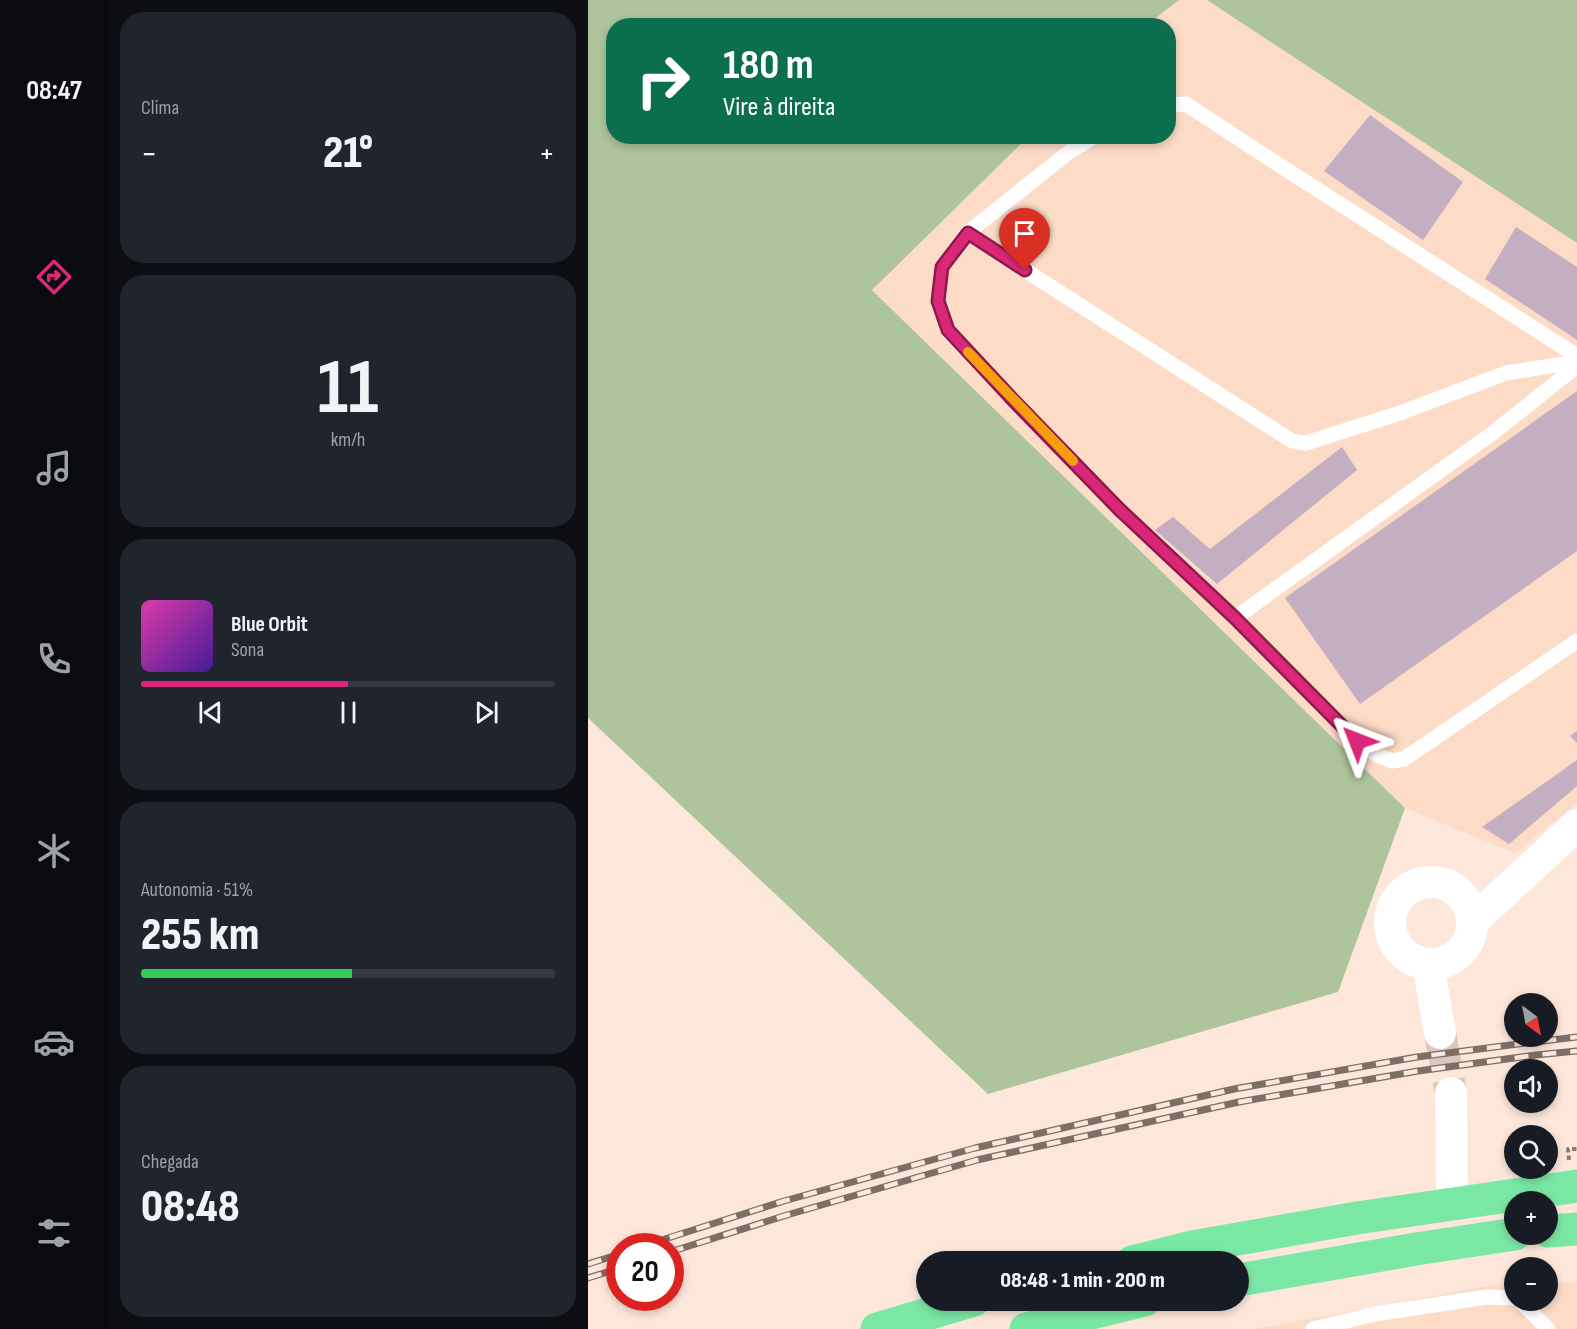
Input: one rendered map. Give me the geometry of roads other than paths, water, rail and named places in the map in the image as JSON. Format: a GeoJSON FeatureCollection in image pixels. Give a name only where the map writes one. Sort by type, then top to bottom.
{"type":"FeatureCollection","features":[{"type":"Feature","properties":{"kind":"highway"},"geometry":{"type":"LineString","coordinates":[[1176,1251],[1357,1218],[1577,1186]]}},
{"type":"Feature","properties":{"kind":"highway"},"geometry":{"type":"LineString","coordinates":[[1558,1230],[1577,1229]]}},
{"type":"Feature","properties":{"kind":"highway"},"geometry":{"type":"LineString","coordinates":[[1249,1278],[1504,1236]]}},
{"type":"Feature","properties":{"kind":"highway"},"geometry":{"type":"LineString","coordinates":[[877,1329],[937,1311]]}},
{"type":"Feature","properties":{"kind":"highway"},"geometry":{"type":"LineString","coordinates":[[1026,1329],[1100,1311]]}},
{"type":"Feature","properties":{"kind":"street"},"geometry":{"type":"LineString","coordinates":[[1473,921],[1577,825]]}},
{"type":"Feature","properties":{"kind":"street"},"geometry":{"type":"LineString","coordinates":[[1427,881],[1441,882],[1453,887],[1463,896],[1470,908],[1473,921],[1471,935],[1465,947],[1455,957],[1442,963],[1428,964],[1415,961],[1403,953],[1390,930],[1390,916],[1403,892],[1427,881]]}},
{"type":"Feature","properties":{"kind":"street"},"geometry":{"type":"LineString","coordinates":[[1428,964],[1440,1033]]}},
{"type":"Feature","properties":{"kind":"street"},"geometry":{"type":"LineString","coordinates":[[1451,1093],[1452,1205]]}},
{"type":"Feature","properties":{"kind":"lane"},"geometry":{"type":"LineString","coordinates":[[1176,105],[1186,104],[1577,356]]}},
{"type":"Feature","properties":{"kind":"lane"},"geometry":{"type":"LineString","coordinates":[[1082,144],[968,233],[942,267],[938,301],[948,330],[1119,509],[1235,618],[1357,741],[1377,755],[1392,761],[1404,759],[1577,641]]}},
{"type":"Feature","properties":{"kind":"lane"},"geometry":{"type":"LineString","coordinates":[[968,233],[1292,441],[1306,443],[1400,413],[1506,373],[1577,362]]}},
{"type":"Feature","properties":{"kind":"lane"},"geometry":{"type":"LineString","coordinates":[[1235,618],[1494,432],[1577,366]]}},
{"type":"Feature","properties":{"kind":"lane"},"geometry":{"type":"LineString","coordinates":[[1313,1329],[1386,1312],[1487,1297],[1504,1298]]}},
{"type":"Feature","properties":{"kind":"lane"},"geometry":{"type":"LineString","coordinates":[[1530,1311],[1548,1329]]}},
{"type":"Feature","properties":{"kind":"tunnel"},"geometry":{"type":"LineString","coordinates":[[1440,1033],[1451,1093]]}},
{"type":"Feature","properties":{"kind":"railway"},"geometry":{"type":"LineString","coordinates":[[684,1233],[784,1201],[975,1148],[1234,1089],[1417,1057],[1577,1037]]}},
{"type":"Feature","properties":{"kind":"railway"},"geometry":{"type":"LineString","coordinates":[[684,1248],[977,1160],[1239,1102],[1418,1071],[1577,1051]]}},
{"type":"Feature","properties":{"kind":"railway"},"geometry":{"type":"LineString","coordinates":[[588,1264],[606,1258]]}},
{"type":"Feature","properties":{"kind":"railway"},"geometry":{"type":"LineString","coordinates":[[588,1278],[606,1272]]}}]}
